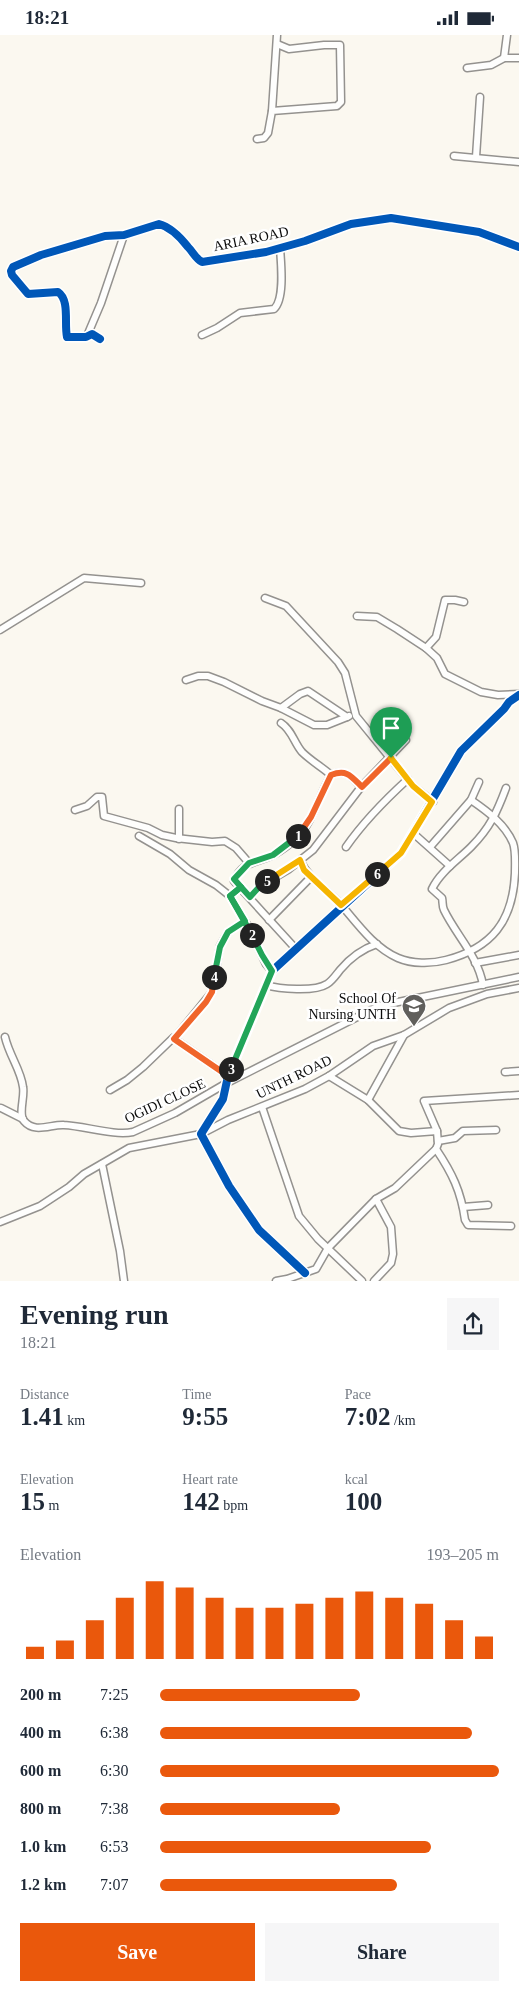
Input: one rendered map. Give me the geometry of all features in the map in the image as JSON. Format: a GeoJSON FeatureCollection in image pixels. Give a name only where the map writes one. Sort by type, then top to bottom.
{"type":"FeatureCollection","features":[{"type":"Feature","properties":{"kind":"street"},"geometry":{"type":"LineString","coordinates":[[257,139],[264,138],[268,133],[272,111],[277,35]]}},
{"type":"Feature","properties":{"kind":"street"},"geometry":{"type":"LineString","coordinates":[[504,58],[507,35]]}},
{"type":"Feature","properties":{"kind":"street"},"geometry":{"type":"LineString","coordinates":[[272,111],[337,106],[341,102],[340,45],[289,49],[277,44]]}},
{"type":"Feature","properties":{"kind":"street"},"geometry":{"type":"LineString","coordinates":[[467,68],[491,65],[504,58],[519,58]]}},
{"type":"Feature","properties":{"kind":"street"},"geometry":{"type":"LineString","coordinates":[[476,157],[480,97]]}},
{"type":"Feature","properties":{"kind":"street"},"geometry":{"type":"LineString","coordinates":[[454,156],[519,162]]}},
{"type":"Feature","properties":{"kind":"street","name":"ARIA ROAD"},"geometry":{"type":"LineString","coordinates":[[86,337],[67,337],[64,300],[61,293],[28,295],[12,275],[13,267],[41,255],[110,235],[124,235],[155,224],[161,224],[179,238],[197,259],[202,262],[280,248],[351,224],[391,218],[479,232],[519,247]]}},
{"type":"Feature","properties":{"kind":"street"},"geometry":{"type":"LineString","coordinates":[[86,337],[101,303],[124,235]]}},
{"type":"Feature","properties":{"kind":"street"},"geometry":{"type":"LineString","coordinates":[[202,335],[240,313],[277,307],[281,279],[280,248]]}},
{"type":"Feature","properties":{"kind":"street"},"geometry":{"type":"LineString","coordinates":[[86,337],[92,334],[100,339]]}},
{"type":"Feature","properties":{"kind":"street"},"geometry":{"type":"LineString","coordinates":[[0,630],[84,578],[141,583]]}},
{"type":"Feature","properties":{"kind":"street"},"geometry":{"type":"LineString","coordinates":[[265,598],[286,606],[343,668],[347,678],[354,713],[413,786],[432,802]]}},
{"type":"Feature","properties":{"kind":"street"},"geometry":{"type":"LineString","coordinates":[[426,648],[436,637],[445,600],[464,602]]}},
{"type":"Feature","properties":{"kind":"street"},"geometry":{"type":"LineString","coordinates":[[357,616],[377,617],[426,648],[437,658],[445,674],[487,694],[519,694]]}},
{"type":"Feature","properties":{"kind":"street"},"geometry":{"type":"LineString","coordinates":[[186,680],[198,676],[208,676],[281,708],[304,721],[319,726],[336,723],[354,713]]}},
{"type":"Feature","properties":{"kind":"street"},"geometry":{"type":"LineString","coordinates":[[281,708],[308,691],[347,717]]}},
{"type":"Feature","properties":{"kind":"street"},"geometry":{"type":"LineString","coordinates":[[304,1273],[259,1230],[228,1186],[201,1134],[223,1099],[228,1076],[272,971],[341,905],[401,853],[461,751],[519,694]]}},
{"type":"Feature","properties":{"kind":"street"},"geometry":{"type":"LineString","coordinates":[[281,723],[290,732],[302,751],[331,775]]}},
{"type":"Feature","properties":{"kind":"street"},"geometry":{"type":"LineString","coordinates":[[250,897],[260,886],[313,850],[362,787],[406,740]]}},
{"type":"Feature","properties":{"kind":"street"},"geometry":{"type":"LineString","coordinates":[[295,948],[250,900],[250,897],[234,879],[249,863],[273,855],[297,838],[311,817],[331,775],[341,771],[362,787]]}},
{"type":"Feature","properties":{"kind":"street"},"geometry":{"type":"LineString","coordinates":[[346,847],[357,830],[374,811],[408,779]]}},
{"type":"Feature","properties":{"kind":"street"},"geometry":{"type":"LineString","coordinates":[[430,847],[471,800],[479,782]]}},
{"type":"Feature","properties":{"kind":"street"},"geometry":{"type":"LineString","coordinates":[[483,985],[481,974],[443,908],[442,898],[432,889],[450,866],[472,846],[495,818],[506,787]]}},
{"type":"Feature","properties":{"kind":"street"},"geometry":{"type":"LineString","coordinates":[[75,810],[87,805],[97,797],[102,797],[104,816],[179,839],[212,842],[225,841],[236,848],[249,863]]}},
{"type":"Feature","properties":{"kind":"street"},"geometry":{"type":"LineString","coordinates":[[300,860],[304,870],[386,952],[410,961],[440,961],[470,953],[495,933],[502,924],[508,910],[514,879],[516,842],[495,818],[471,800]]}},
{"type":"Feature","properties":{"kind":"street"},"geometry":{"type":"LineString","coordinates":[[179,809],[179,839]]}},
{"type":"Feature","properties":{"kind":"street"},"geometry":{"type":"LineString","coordinates":[[413,833],[450,866]]}},
{"type":"Feature","properties":{"kind":"street"},"geometry":{"type":"LineString","coordinates":[[139,836],[170,854],[189,870],[216,885],[230,896],[272,971]]}},
{"type":"Feature","properties":{"kind":"street"},"geometry":{"type":"LineString","coordinates":[[269,920],[311,877]]}},
{"type":"Feature","properties":{"kind":"street"},"geometry":{"type":"LineString","coordinates":[[230,896],[241,887]]}},
{"type":"Feature","properties":{"kind":"street"},"geometry":{"type":"LineString","coordinates":[[110,1090],[127,1080],[174,1039],[212,992],[220,947],[228,932],[245,921]]}},
{"type":"Feature","properties":{"kind":"street"},"geometry":{"type":"LineString","coordinates":[[266,985],[274,988],[305,989],[325,986],[345,964],[364,948],[377,944]]}},
{"type":"Feature","properties":{"kind":"street"},"geometry":{"type":"LineString","coordinates":[[475,963],[519,955]]}},
{"type":"Feature","properties":{"kind":"street","name":"OGIDI CLOSE"},"geometry":{"type":"LineString","coordinates":[[2,1108],[23,1119],[34,1128],[64,1125],[92,1127],[126,1133],[133,1132],[189,1106],[225,1084],[379,1006],[519,977]]}},
{"type":"Feature","properties":{"kind":"street","name":"UNTH ROAD"},"geometry":{"type":"LineString","coordinates":[[2,1220],[40,1206],[102,1163],[138,1145],[201,1134],[329,1076],[373,1046],[404,1035],[447,1009],[469,999],[519,988]]}},
{"type":"Feature","properties":{"kind":"street"},"geometry":{"type":"LineString","coordinates":[[368,1100],[404,1035]]}},
{"type":"Feature","properties":{"kind":"street"},"geometry":{"type":"LineString","coordinates":[[5,1037],[9,1053],[22,1081],[24,1094],[23,1119]]}},
{"type":"Feature","properties":{"kind":"street"},"geometry":{"type":"LineString","coordinates":[[174,1039],[228,1076]]}},
{"type":"Feature","properties":{"kind":"street"},"geometry":{"type":"LineString","coordinates":[[504,1071],[519,1071]]}},
{"type":"Feature","properties":{"kind":"street"},"geometry":{"type":"LineString","coordinates":[[329,1076],[368,1100],[399,1131],[411,1133],[437,1131]]}},
{"type":"Feature","properties":{"kind":"street"},"geometry":{"type":"LineString","coordinates":[[276,1281],[316,1269],[328,1248],[376,1199],[395,1188],[436,1149],[438,1141],[437,1131],[424,1101],[519,1095]]}},
{"type":"Feature","properties":{"kind":"street"},"geometry":{"type":"LineString","coordinates":[[262,1107],[299,1217],[362,1281]]}},
{"type":"Feature","properties":{"kind":"street"},"geometry":{"type":"LineString","coordinates":[[438,1141],[455,1138],[463,1131],[496,1130]]}},
{"type":"Feature","properties":{"kind":"street"},"geometry":{"type":"LineString","coordinates":[[436,1149],[452,1172],[468,1225],[511,1226]]}},
{"type":"Feature","properties":{"kind":"street"},"geometry":{"type":"LineString","coordinates":[[102,1163],[120,1251],[124,1281]]}},
{"type":"Feature","properties":{"kind":"street"},"geometry":{"type":"LineString","coordinates":[[374,1281],[391,1263],[392,1254],[391,1227],[376,1199]]}},
{"type":"Feature","properties":{"kind":"street"},"geometry":{"type":"LineString","coordinates":[[464,1207],[488,1205]]}},
{"type":"Feature","properties":{"kind":"cycle path"},"geometry":{"type":"LineString","coordinates":[[100,339],[92,334],[86,337],[67,337],[65,306],[62,296],[58,292],[28,294],[12,275],[13,267],[41,255],[105,236],[124,235],[159,224],[175,233],[202,262],[266,252],[305,241],[351,224],[391,218],[479,232],[519,247]]}},
{"type":"Feature","properties":{"kind":"cycle path"},"geometry":{"type":"LineString","coordinates":[[305,1273],[259,1230],[229,1186],[201,1134],[223,1099],[228,1076],[272,971],[401,853],[461,751],[509,702],[519,695]]}},
{"type":"Feature","properties":{"kind":"place","name":"School Of Nursing UNTH"},"geometry":{"type":"Point","coordinates":[414,1027]}},
{"type":"Feature","properties":{"kind":"route"},"geometry":{"type":"LineString","coordinates":[[391,758],[362,787],[353,778],[341,771],[331,775],[311,817],[297,838],[273,855],[249,863],[234,879],[241,887],[230,896],[248,926],[266,964],[272,971],[228,1076],[174,1039],[206,1002],[212,992],[220,947],[228,932],[245,921],[230,896],[236,891],[241,887],[250,897],[260,886],[279,873],[289,869],[300,860],[304,870],[341,905],[401,853],[432,802],[413,786],[391,758]]}}]}
